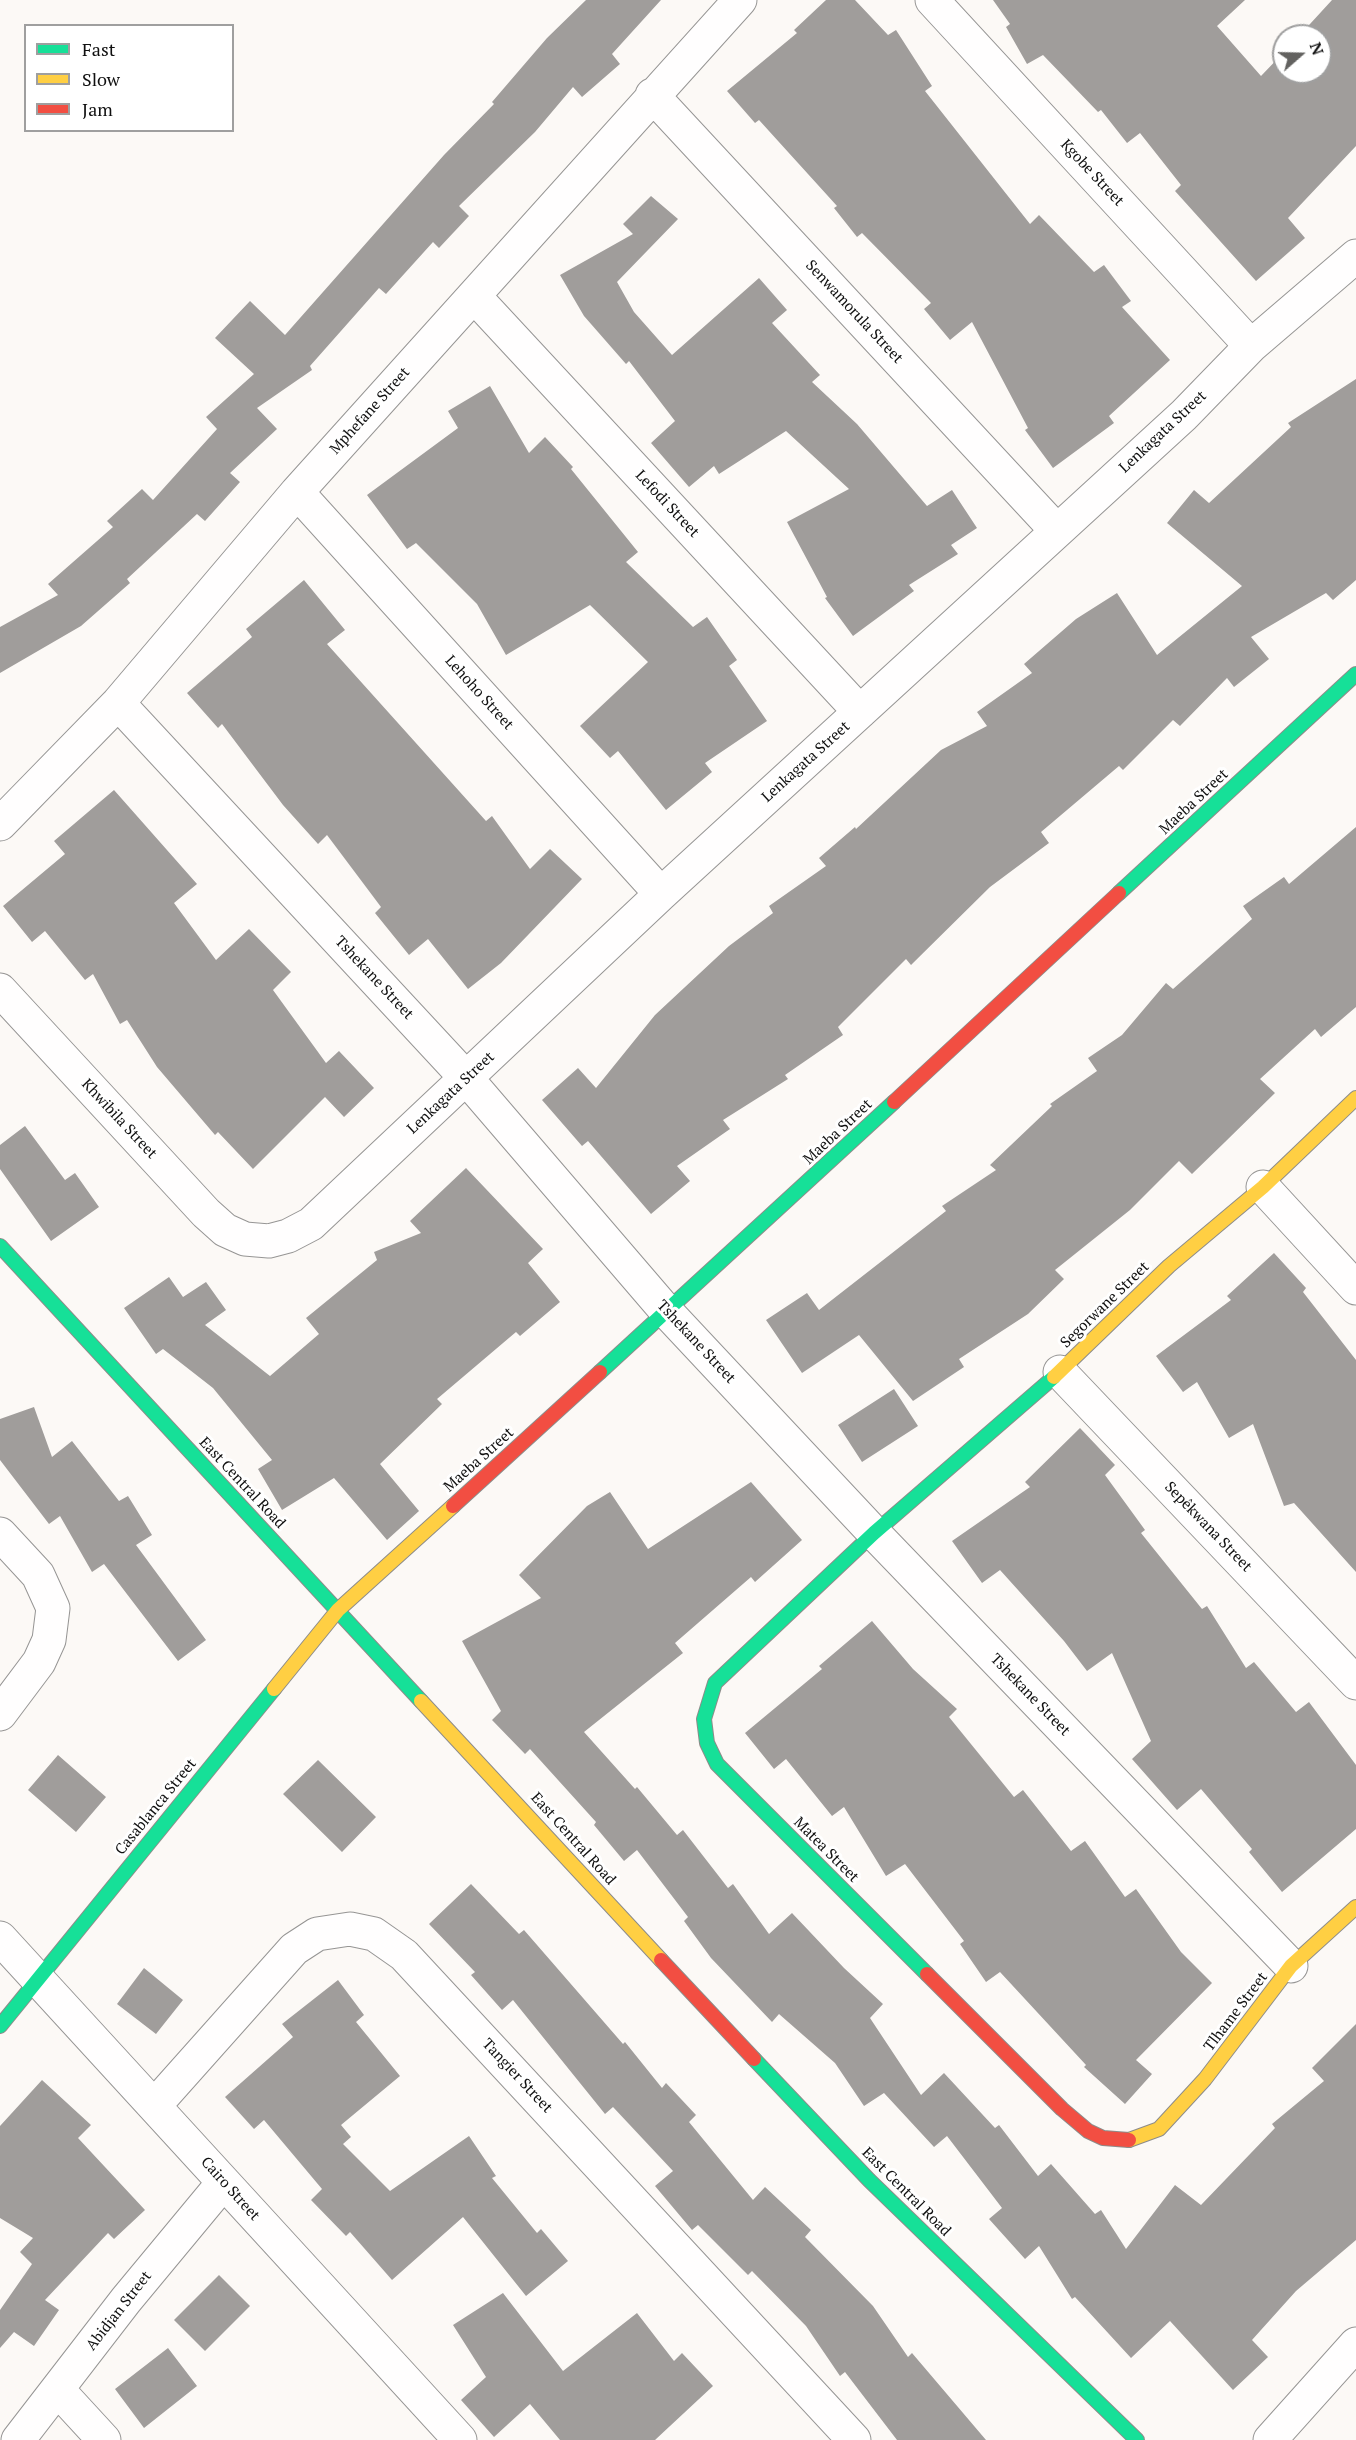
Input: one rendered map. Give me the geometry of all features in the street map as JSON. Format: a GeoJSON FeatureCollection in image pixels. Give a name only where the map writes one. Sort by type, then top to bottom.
{"type":"FeatureCollection","features":[{"type":"Feature","properties":{"kind":"street","name":"Mphefane Street"},"geometry":{"type":"LineString","coordinates":[[0,824],[118,703],[297,492],[652,95],[740,0]]}},
{"type":"Feature","properties":{"kind":"street","name":"Kgobe Street"},"geometry":{"type":"LineString","coordinates":[[932,0],[1251,346]]}},
{"type":"Feature","properties":{"kind":"street","name":"Senwamorula Street"},"geometry":{"type":"LineString","coordinates":[[652,95],[1056,530]]}},
{"type":"Feature","properties":{"kind":"street","name":"Lenkagata Street"},"geometry":{"type":"LineString","coordinates":[[245,1239],[269,1241],[288,1236],[311,1224],[661,894],[1184,415],[1251,346],[1356,256]]}},
{"type":"Feature","properties":{"kind":"street","name":"Lefodi Street"},"geometry":{"type":"LineString","coordinates":[[474,296],[860,712]]}},
{"type":"Feature","properties":{"kind":"street","name":"Lehoho Street"},"geometry":{"type":"LineString","coordinates":[[297,492],[661,894]]}},
{"type":"Feature","properties":{"kind":"street","name":"Maeba Street"},"geometry":{"type":"LineString","coordinates":[[338,1610],[668,1312],[1356,674]]}},
{"type":"Feature","properties":{"kind":"street","name":"Tshekane Street"},"geometry":{"type":"LineString","coordinates":[[118,703],[467,1079],[668,1312],[874,1533],[1291,1966]]}},
{"type":"Feature","properties":{"kind":"street","name":"Khwibila Street"},"geometry":{"type":"LineString","coordinates":[[0,990],[206,1213],[225,1230],[245,1239]]}},
{"type":"Feature","properties":{"kind":"street","name":"Segorwane Street"},"geometry":{"type":"LineString","coordinates":[[874,1533],[1060,1372],[1169,1266],[1263,1187],[1356,1098]]}},
{"type":"Feature","properties":{"kind":"street"},"geometry":{"type":"LineString","coordinates":[[1263,1187],[1356,1288]]}},
{"type":"Feature","properties":{"kind":"street","name":"East Central Road"},"geometry":{"type":"LineString","coordinates":[[0,1246],[695,1997],[869,2180],[1137,2440]]}},
{"type":"Feature","properties":{"kind":"street","name":"Sepêkwana Street"},"geometry":{"type":"LineString","coordinates":[[1060,1372],[1356,1683]]}},
{"type":"Feature","properties":{"kind":"street","name":"Matea Street"},"geometry":{"type":"LineString","coordinates":[[874,1533],[715,1683],[704,1719],[706,1743],[717,1764],[741,1789],[1062,2109],[1088,2131],[1103,2138],[1117,2141],[1143,2137]]}},
{"type":"Feature","properties":{"kind":"street"},"geometry":{"type":"LineString","coordinates":[[0,1534],[38,1575],[53,1608],[49,1640],[39,1662],[0,1714]]}},
{"type":"Feature","properties":{"kind":"street","name":"Casablanca Street"},"geometry":{"type":"LineString","coordinates":[[0,2026],[338,1610]]}},
{"type":"Feature","properties":{"kind":"street","name":"Tlhame Street"},"geometry":{"type":"LineString","coordinates":[[1143,2137],[1159,2129],[1205,2079],[1291,1966],[1356,1907]]}},
{"type":"Feature","properties":{"kind":"street","name":"Tangier Street"},"geometry":{"type":"LineString","coordinates":[[155,2105],[294,1949],[317,1934],[350,1929],[374,1934],[404,1955],[854,2440]]}},
{"type":"Feature","properties":{"kind":"street","name":"Cairo Street"},"geometry":{"type":"LineString","coordinates":[[0,1938],[460,2440]]}},
{"type":"Feature","properties":{"kind":"street","name":"Abidjan Street"},"geometry":{"type":"LineString","coordinates":[[18,2440],[126,2300],[223,2183]]}},
{"type":"Feature","properties":{"kind":"street"},"geometry":{"type":"LineString","coordinates":[[1270,2440],[1356,2344]]}},
{"type":"Feature","properties":{"kind":"street"},"geometry":{"type":"LineString","coordinates":[[58,2390],[104,2440]]}},
{"type":"Feature","properties":{"kind":"building"},"geometry":{"type":"Polygon","coordinates":[[[586,0],[661,0],[612,54],[620,64],[582,97],[573,87],[535,132],[459,206],[469,216],[439,248],[433,242],[386,294],[379,288],[310,366],[312,370],[257,408],[277,429],[230,473],[240,482],[205,521],[197,514],[127,579],[130,583],[81,626],[0,673],[0,627],[58,595],[48,584],[113,527],[107,521],[142,489],[153,500],[217,429],[206,417],[254,374],[215,338],[250,301],[285,335],[444,155],[494,104],[492,102],[547,38],[586,0]]]}},
{"type":"Feature","properties":{"kind":"building"},"geometry":{"type":"Polygon","coordinates":[[[826,0],[855,0],[888,35],[896,30],[932,86],[925,91],[1030,224],[1039,215],[1094,272],[1104,265],[1131,301],[1122,307],[1170,360],[1109,416],[1114,423],[1053,468],[1025,430],[1028,428],[972,322],[950,340],[924,309],[931,303],[862,233],[857,237],[834,208],[837,206],[759,120],[755,123],[727,91],[797,33],[794,30],[826,0]]]}},
{"type":"Feature","properties":{"kind":"building"},"geometry":{"type":"Polygon","coordinates":[[[993,0],[1245,0],[1217,26],[1261,76],[1272,65],[1272,84],[1332,84],[1332,24],[1310,24],[1332,0],[1356,0],[1356,146],[1288,218],[1305,238],[1256,281],[1175,191],[1181,185],[1140,133],[1127,143],[1101,110],[1098,112],[1043,55],[1027,64],[1006,27],[1010,24],[993,0]]]}},
{"type":"Feature","properties":{"kind":"building"},"geometry":{"type":"Polygon","coordinates":[[[651,196],[678,219],[617,282],[634,312],[672,355],[759,278],[787,310],[772,323],[820,375],[812,382],[857,424],[927,506],[952,490],[977,528],[951,545],[958,554],[909,585],[914,591],[853,636],[825,598],[827,597],[787,522],[849,489],[786,431],[719,474],[714,466],[689,487],[651,443],[675,421],[629,361],[626,364],[584,316],[560,275],[633,234],[623,224],[651,196]]]}},
{"type":"Feature","properties":{"kind":"building"},"geometry":{"type":"Polygon","coordinates":[[[1356,379],[1356,580],[1333,600],[1326,593],[1251,637],[1269,659],[1234,687],[1227,678],[1180,726],[1173,720],[1123,770],[1119,766],[1041,832],[1049,843],[990,887],[911,965],[906,959],[838,1027],[843,1035],[785,1075],[788,1079],[723,1120],[730,1129],[677,1166],[690,1181],[651,1214],[588,1141],[582,1146],[542,1100],[578,1068],[596,1088],[655,1015],[729,946],[773,913],[769,906],[826,866],[819,858],[855,827],[856,829],[941,750],[987,726],[977,712],[1032,673],[1024,664],[1076,619],[1117,593],[1157,655],[1242,586],[1167,523],[1194,490],[1209,503],[1291,427],[1288,423],[1356,379]]]}},
{"type":"Feature","properties":{"kind":"building"},"geometry":{"type":"Polygon","coordinates":[[[490,386],[529,453],[545,437],[573,467],[571,469],[638,552],[626,562],[693,627],[707,617],[737,660],[729,666],[767,721],[705,763],[712,772],[666,810],[618,751],[610,758],[580,726],[648,662],[590,605],[506,655],[477,604],[416,543],[407,549],[367,495],[458,428],[448,411],[490,386]]]}},
{"type":"Feature","properties":{"kind":"building"},"geometry":{"type":"Polygon","coordinates":[[[304,580],[345,630],[327,644],[486,821],[492,816],[530,869],[550,849],[582,879],[501,963],[468,989],[428,939],[409,955],[375,913],[381,907],[327,835],[318,844],[283,805],[222,724],[218,728],[187,693],[252,637],[246,629],[304,580]]]}},
{"type":"Feature","properties":{"kind":"building"},"geometry":{"type":"Polygon","coordinates":[[[114,790],[197,884],[174,903],[216,960],[249,929],[291,972],[273,990],[326,1063],[339,1051],[374,1088],[344,1117],[325,1097],[253,1169],[218,1132],[215,1135],[157,1067],[127,1020],[120,1024],[93,974],[85,980],[45,931],[32,942],[3,906],[65,854],[54,841],[114,790]]]}},
{"type":"Feature","properties":{"kind":"building"},"geometry":{"type":"Polygon","coordinates":[[[1356,827],[1356,1007],[1321,1037],[1315,1029],[1260,1079],[1275,1093],[1192,1174],[1179,1161],[1130,1210],[1055,1270],[1064,1279],[1028,1314],[959,1359],[964,1367],[913,1401],[859,1335],[802,1373],[766,1320],[807,1293],[819,1310],[946,1211],[942,1206],[996,1170],[990,1165],[1052,1106],[1050,1104],[1097,1071],[1088,1058],[1122,1035],[1166,983],[1173,989],[1252,919],[1243,906],[1284,877],[1289,884],[1356,827]]]}},
{"type":"Feature","properties":{"kind":"building"},"geometry":{"type":"Polygon","coordinates":[[[25,1126],[65,1180],[75,1173],[99,1207],[51,1241],[0,1169],[0,1145],[25,1126]]]}},
{"type":"Feature","properties":{"kind":"building"},"geometry":{"type":"Polygon","coordinates":[[[466,1168],[543,1249],[528,1263],[560,1302],[520,1336],[516,1332],[437,1399],[442,1404],[380,1464],[419,1511],[387,1540],[334,1478],[282,1510],[258,1469],[272,1460],[213,1388],[163,1349],[156,1354],[124,1308],[169,1277],[183,1297],[206,1282],[226,1310],[205,1325],[270,1376],[319,1334],[306,1318],[377,1260],[374,1252],[421,1233],[410,1221],[466,1168]]]}},
{"type":"Feature","properties":{"kind":"building"},"geometry":{"type":"Polygon","coordinates":[[[1274,1253],[1306,1288],[1303,1292],[1356,1360],[1356,1572],[1294,1503],[1284,1506],[1253,1424],[1229,1438],[1197,1382],[1183,1392],[1156,1356],[1231,1300],[1227,1296],[1274,1253]]]}},
{"type":"Feature","properties":{"kind":"building"},"geometry":{"type":"Polygon","coordinates":[[[894,1389],[918,1426],[862,1462],[838,1425],[894,1389]]]}},
{"type":"Feature","properties":{"kind":"building"},"geometry":{"type":"Polygon","coordinates":[[[34,1407],[52,1457],[72,1441],[119,1501],[128,1496],[152,1535],[136,1545],[206,1640],[178,1661],[104,1564],[92,1572],[60,1516],[49,1524],[0,1460],[0,1419],[34,1407]]]}},
{"type":"Feature","properties":{"kind":"building"},"geometry":{"type":"Polygon","coordinates":[[[1080,1428],[1115,1465],[1105,1475],[1145,1530],[1141,1533],[1202,1609],[1207,1606],[1246,1668],[1254,1662],[1296,1712],[1309,1702],[1356,1765],[1356,1829],[1282,1892],[1249,1852],[1252,1849],[1201,1789],[1177,1810],[1132,1759],[1151,1741],[1112,1653],[1087,1671],[1064,1641],[1000,1570],[982,1583],[952,1541],[1030,1487],[1025,1482],[1080,1428]]]}},
{"type":"Feature","properties":{"kind":"building"},"geometry":{"type":"Polygon","coordinates":[[[751,1482],[802,1540],[755,1582],[751,1577],[675,1643],[683,1653],[584,1732],[635,1789],[637,1787],[677,1835],[683,1830],[728,1888],[733,1884],[769,1934],[792,1913],[844,1968],[883,2004],[870,2018],[921,2095],[944,2073],[995,2128],[999,2125],[1038,2176],[1051,2164],[1095,2214],[1101,2210],[1126,2249],[1175,2185],[1201,2205],[1275,2128],[1272,2124],[1324,2081],[1312,2068],[1356,2024],[1356,2240],[1296,2291],[1252,2340],[1268,2357],[1233,2390],[1170,2321],[1131,2358],[1075,2297],[1072,2299],[1039,2246],[1025,2259],[989,2219],[1002,2208],[947,2136],[934,2147],[884,2093],[864,2106],[835,2063],[779,2014],[772,2022],[711,1958],[684,1921],[688,1917],[637,1850],[624,1861],[594,1825],[596,1822],[530,1749],[525,1754],[492,1720],[501,1711],[462,1641],[541,1598],[519,1575],[587,1506],[610,1492],[648,1549],[751,1482]]]}},
{"type":"Feature","properties":{"kind":"building"},"geometry":{"type":"Polygon","coordinates":[[[872,1621],[913,1669],[957,1709],[949,1717],[1014,1797],[1023,1790],[1071,1851],[1085,1841],[1125,1897],[1136,1889],[1181,1952],[1212,1983],[1136,2060],[1152,2074],[1125,2104],[1084,2067],[1086,2065],[1000,1972],[986,1982],[960,1944],[964,1941],[905,1864],[886,1876],[844,1807],[832,1816],[786,1759],[774,1769],[745,1733],[822,1669],[819,1666],[872,1621]]]}},
{"type":"Feature","properties":{"kind":"building"},"geometry":{"type":"Polygon","coordinates":[[[58,1755],[106,1797],[76,1832],[28,1790],[58,1755]]]}},
{"type":"Feature","properties":{"kind":"building"},"geometry":{"type":"Polygon","coordinates":[[[318,1760],[376,1817],[342,1852],[283,1794],[318,1760]]]}},
{"type":"Feature","properties":{"kind":"building"},"geometry":{"type":"Polygon","coordinates":[[[471,1884],[519,1934],[524,1930],[623,2044],[625,2042],[662,2088],[666,2083],[696,2115],[689,2122],[753,2200],[765,2187],[811,2230],[805,2237],[873,2306],[908,2357],[912,2353],[986,2440],[897,2440],[845,2372],[840,2376],[806,2326],[752,2271],[748,2275],[698,2225],[692,2230],[655,2186],[673,2171],[613,2107],[605,2114],[513,2000],[502,2010],[471,1975],[475,1972],[429,1924],[471,1884]]]}},
{"type":"Feature","properties":{"kind":"building"},"geometry":{"type":"Polygon","coordinates":[[[144,1968],[183,2000],[156,2034],[117,2004],[144,1968]]]}},
{"type":"Feature","properties":{"kind":"building"},"geometry":{"type":"Polygon","coordinates":[[[338,1980],[364,2015],[356,2022],[400,2076],[341,2125],[351,2137],[343,2144],[390,2191],[469,2136],[496,2176],[492,2178],[537,2233],[541,2229],[568,2261],[526,2296],[463,2217],[392,2280],[350,2232],[346,2236],[311,2200],[322,2189],[264,2120],[254,2129],[225,2097],[293,2037],[282,2024],[338,1980]]]}},
{"type":"Feature","properties":{"kind":"building"},"geometry":{"type":"Polygon","coordinates":[[[42,2080],[91,2125],[78,2138],[145,2210],[114,2239],[108,2233],[45,2300],[59,2310],[34,2346],[14,2332],[0,2348],[0,2310],[32,2264],[20,2252],[33,2238],[0,2218],[0,2126],[42,2080]]]}},
{"type":"Feature","properties":{"kind":"building"},"geometry":{"type":"Polygon","coordinates":[[[219,2275],[250,2306],[205,2351],[174,2320],[219,2275]]]}},
{"type":"Feature","properties":{"kind":"building"},"geometry":{"type":"Polygon","coordinates":[[[503,2293],[563,2371],[637,2313],[674,2361],[682,2353],[713,2386],[655,2440],[560,2440],[530,2404],[494,2437],[461,2400],[486,2377],[453,2325],[503,2293]]]}},
{"type":"Feature","properties":{"kind":"building"},"geometry":{"type":"Polygon","coordinates":[[[168,2348],[197,2386],[144,2428],[115,2389],[168,2348]]]}},
{"type":"Feature","properties":{"kind":"traffic: fast"},"geometry":{"type":"LineString","coordinates":[[1119,893],[1356,674]]}},
{"type":"Feature","properties":{"kind":"traffic: fast"},"geometry":{"type":"LineString","coordinates":[[600,1372],[894,1102]]}},
{"type":"Feature","properties":{"kind":"traffic: fast"},"geometry":{"type":"LineString","coordinates":[[0,1246],[421,1701]]}},
{"type":"Feature","properties":{"kind":"traffic: fast"},"geometry":{"type":"LineString","coordinates":[[927,1974],[717,1764],[707,1743],[704,1719],[715,1683],[874,1533],[1054,1377]]}},
{"type":"Feature","properties":{"kind":"traffic: fast"},"geometry":{"type":"LineString","coordinates":[[0,2026],[274,1689]]}},
{"type":"Feature","properties":{"kind":"traffic: fast"},"geometry":{"type":"LineString","coordinates":[[754,2059],[869,2180],[1137,2440]]}},
{"type":"Feature","properties":{"kind":"traffic: slow"},"geometry":{"type":"LineString","coordinates":[[1054,1377],[1169,1266],[1263,1187],[1356,1098]]}},
{"type":"Feature","properties":{"kind":"traffic: slow"},"geometry":{"type":"LineString","coordinates":[[274,1689],[338,1610],[453,1506]]}},
{"type":"Feature","properties":{"kind":"traffic: slow"},"geometry":{"type":"LineString","coordinates":[[421,1701],[661,1960]]}},
{"type":"Feature","properties":{"kind":"traffic: slow"},"geometry":{"type":"LineString","coordinates":[[1129,2140],[1159,2129],[1205,2079],[1291,1966],[1356,1907]]}},
{"type":"Feature","properties":{"kind":"traffic: jam"},"geometry":{"type":"LineString","coordinates":[[894,1102],[1119,893]]}},
{"type":"Feature","properties":{"kind":"traffic: jam"},"geometry":{"type":"LineString","coordinates":[[453,1506],[600,1372]]}},
{"type":"Feature","properties":{"kind":"traffic: jam"},"geometry":{"type":"LineString","coordinates":[[661,1960],[754,2059]]}},
{"type":"Feature","properties":{"kind":"traffic: jam"},"geometry":{"type":"LineString","coordinates":[[927,1974],[1062,2109],[1088,2131],[1103,2138],[1129,2140]]}}]}
